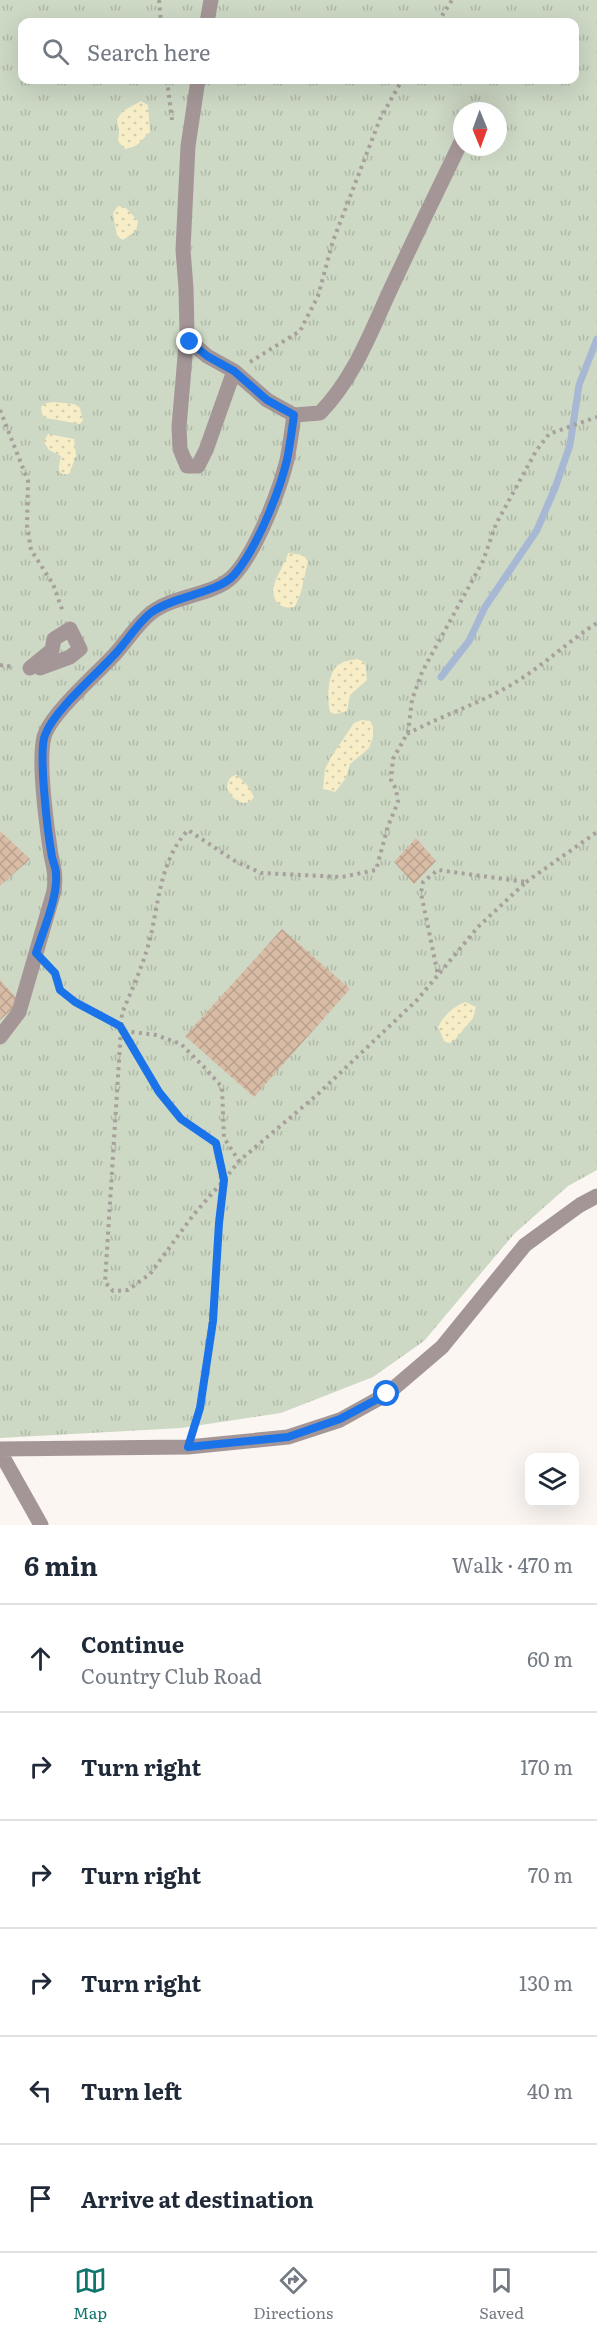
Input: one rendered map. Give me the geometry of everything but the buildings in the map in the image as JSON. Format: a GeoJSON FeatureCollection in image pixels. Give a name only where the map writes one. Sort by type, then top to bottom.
{"type":"FeatureCollection","features":[{"type":"Feature","properties":{"kind":"street"},"geometry":{"type":"LineString","coordinates":[[208,18],[211,0]]}},
{"type":"Feature","properties":{"kind":"street"},"geometry":{"type":"LineString","coordinates":[[197,84],[188,146],[183,250],[186,338],[179,427],[180,449],[187,466],[198,466],[206,450],[234,371]]}},
{"type":"Feature","properties":{"kind":"street"},"geometry":{"type":"LineString","coordinates":[[186,338],[207,356],[234,371],[267,400],[294,415],[320,413],[336,397],[358,362],[418,229],[454,156]]}},
{"type":"Feature","properties":{"kind":"street"},"geometry":{"type":"LineString","coordinates":[[0,1037],[19,1012],[54,891],[56,874],[43,773],[42,752],[45,734],[65,705],[115,654],[151,612],[191,594],[221,585],[234,575],[252,548],[266,518],[287,460],[294,415]]}},
{"type":"Feature","properties":{"kind":"street"},"geometry":{"type":"LineString","coordinates":[[70,629],[80,649],[70,657],[35,668],[52,650],[54,639],[70,629]]}},
{"type":"Feature","properties":{"kind":"street"},"geometry":{"type":"LineString","coordinates":[[41,1525],[0,1451],[188,1447],[288,1437],[340,1419],[387,1394],[442,1347],[525,1245],[579,1206],[597,1196]]}},
{"type":"Feature","properties":{"kind":"path"},"geometry":{"type":"LineString","coordinates":[[159,0],[161,18]]}},
{"type":"Feature","properties":{"kind":"path"},"geometry":{"type":"LineString","coordinates":[[441,18],[452,0]]}},
{"type":"Feature","properties":{"kind":"path"},"geometry":{"type":"LineString","coordinates":[[234,371],[271,351],[300,331],[318,296],[333,241],[380,119],[400,84]]}},
{"type":"Feature","properties":{"kind":"path"},"geometry":{"type":"LineString","coordinates":[[0,410],[28,481],[27,525],[31,550],[53,584],[70,629]]}},
{"type":"Feature","properties":{"kind":"path"},"geometry":{"type":"LineString","coordinates":[[597,417],[549,435],[536,451],[496,524],[483,561],[422,672],[412,700],[406,735],[393,759],[391,780],[396,789],[398,802],[388,826],[376,870],[342,877],[261,873],[235,861],[188,830],[177,843],[162,878],[149,942],[139,976],[122,1012],[105,1282],[113,1291],[128,1290],[150,1274],[194,1214],[239,1161],[318,1094],[417,1000],[478,927],[526,882],[597,832]]}},
{"type":"Feature","properties":{"kind":"path"},"geometry":{"type":"LineString","coordinates":[[406,735],[511,685],[597,623]]}},
{"type":"Feature","properties":{"kind":"path"},"geometry":{"type":"LineString","coordinates":[[438,975],[421,893],[423,882],[438,870],[526,882]]}},
{"type":"Feature","properties":{"kind":"path"},"geometry":{"type":"LineString","coordinates":[[36,953],[55,973],[60,990],[75,1002],[120,1026],[159,1092],[181,1119],[216,1143],[224,1180],[213,1321],[200,1408],[188,1447]]}},
{"type":"Feature","properties":{"kind":"path"},"geometry":{"type":"LineString","coordinates":[[124,1031],[156,1035],[181,1044],[222,1087],[224,1138],[239,1161]]}},
{"type":"Feature","properties":{"kind":"green space"},"geometry":{"type":"Polygon","coordinates":[[[0,0],[597,0],[597,1170],[568,1186],[514,1234],[424,1341],[373,1377],[281,1413],[181,1428],[0,1438],[0,0]]]}},
{"type":"Feature","properties":{"kind":"sand"},"geometry":{"type":"Polygon","coordinates":[[[141,101],[148,105],[150,132],[136,146],[125,149],[118,141],[117,119],[123,111],[141,101]]]}},
{"type":"Feature","properties":{"kind":"sand"},"geometry":{"type":"Polygon","coordinates":[[[118,206],[126,208],[138,221],[136,231],[123,240],[117,236],[113,213],[118,206]]]}},
{"type":"Feature","properties":{"kind":"sand"},"geometry":{"type":"Polygon","coordinates":[[[46,403],[74,404],[80,408],[83,420],[80,424],[46,418],[42,414],[41,407],[46,403]]]}},
{"type":"Feature","properties":{"kind":"sand"},"geometry":{"type":"Polygon","coordinates":[[[48,434],[74,439],[76,456],[69,474],[60,472],[61,456],[49,450],[44,442],[48,434]]]}},
{"type":"Feature","properties":{"kind":"sand"},"geometry":{"type":"Polygon","coordinates":[[[288,553],[303,555],[308,561],[295,607],[279,604],[273,591],[288,553]]]}},
{"type":"Feature","properties":{"kind":"sand"},"geometry":{"type":"Polygon","coordinates":[[[357,659],[365,662],[367,680],[350,695],[347,711],[335,714],[330,712],[328,694],[334,669],[340,664],[357,659]]]}},
{"type":"Feature","properties":{"kind":"sand"},"geometry":{"type":"Polygon","coordinates":[[[362,720],[370,721],[373,727],[373,737],[369,748],[350,764],[346,778],[335,792],[323,789],[325,769],[331,757],[354,723],[362,720]]]}},
{"type":"Feature","properties":{"kind":"sand"},"geometry":{"type":"Polygon","coordinates":[[[237,775],[254,797],[250,802],[236,800],[227,788],[229,779],[237,775]]]}},
{"type":"Feature","properties":{"kind":"sand"},"geometry":{"type":"Polygon","coordinates":[[[465,1002],[476,1007],[473,1018],[453,1042],[448,1043],[444,1041],[438,1027],[449,1012],[465,1002]]]}},
{"type":"Feature","properties":{"kind":"waterway"},"geometry":{"type":"LineString","coordinates":[[441,677],[469,641],[485,607],[537,530],[570,445],[579,385],[597,339]]}},
{"type":"Feature","properties":{"kind":"route"},"geometry":{"type":"LineString","coordinates":[[190,342],[207,356],[234,371],[267,400],[294,415],[287,460],[266,518],[252,548],[234,575],[221,585],[191,594],[151,612],[115,654],[65,705],[45,734],[42,752],[43,773],[56,874],[54,891],[36,953],[55,973],[60,990],[75,1002],[120,1026],[131,1041],[159,1092],[181,1119],[216,1143],[224,1180],[213,1321],[200,1408],[188,1447],[288,1437],[340,1419],[387,1394]]}}]}
